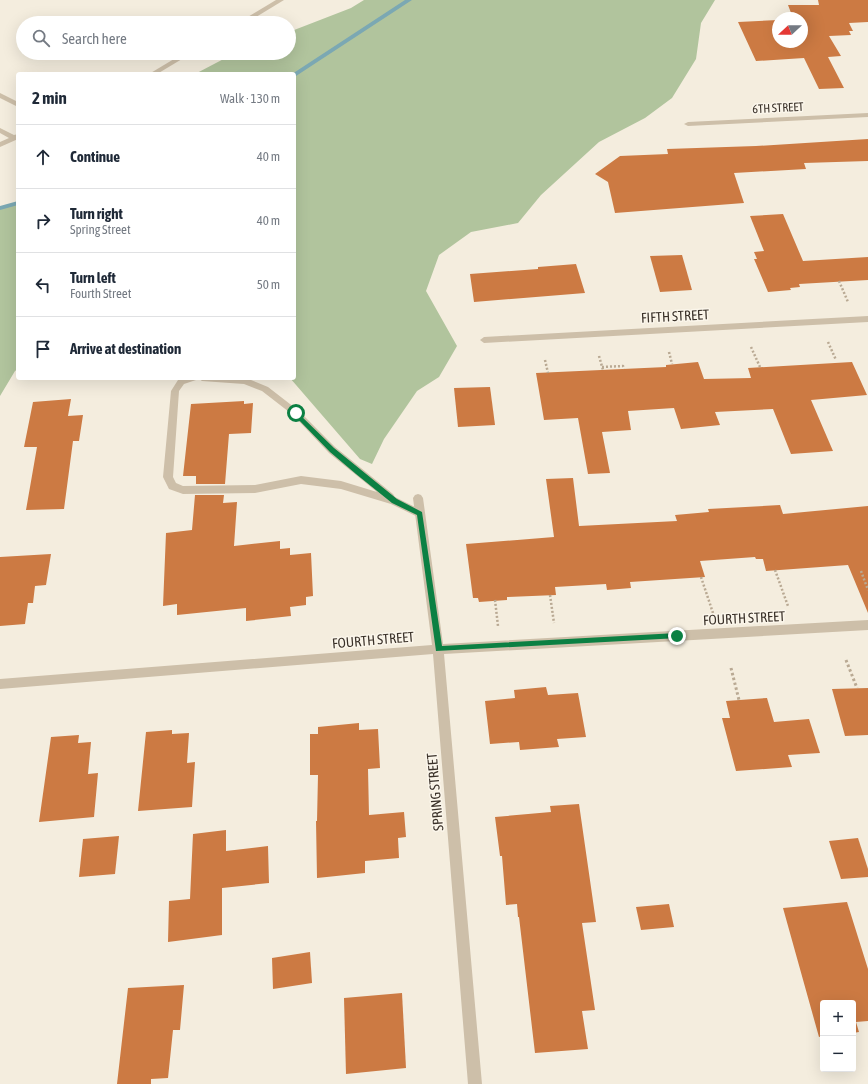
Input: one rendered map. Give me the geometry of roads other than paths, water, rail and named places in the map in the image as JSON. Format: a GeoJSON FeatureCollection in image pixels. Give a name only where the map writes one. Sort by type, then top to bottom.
{"type":"FeatureCollection","features":[{"type":"Feature","properties":{"kind":"street"},"geometry":{"type":"LineString","coordinates":[[253,16],[281,0]]}},
{"type":"Feature","properties":{"kind":"street"},"geometry":{"type":"LineString","coordinates":[[156,72],[177,60]]}},
{"type":"Feature","properties":{"kind":"street"},"geometry":{"type":"LineString","coordinates":[[0,95],[16,104]]}},
{"type":"Feature","properties":{"kind":"street","name":"6TH STREET"},"geometry":{"type":"LineString","coordinates":[[688,124],[868,114]]}},
{"type":"Feature","properties":{"kind":"street"},"geometry":{"type":"LineString","coordinates":[[0,130],[16,137]]}},
{"type":"Feature","properties":{"kind":"street"},"geometry":{"type":"LineString","coordinates":[[0,139],[16,137]]}},
{"type":"Feature","properties":{"kind":"street"},"geometry":{"type":"LineString","coordinates":[[0,145],[16,137]]}},
{"type":"Feature","properties":{"kind":"street","name":"FIFTH STREET"},"geometry":{"type":"LineString","coordinates":[[484,340],[868,319]]}},
{"type":"Feature","properties":{"kind":"street"},"geometry":{"type":"LineString","coordinates":[[187,380],[181,382],[175,391],[168,477],[172,486],[183,490],[255,489],[301,480],[340,485],[394,501],[420,514]]}},
{"type":"Feature","properties":{"kind":"street"},"geometry":{"type":"LineString","coordinates":[[231,380],[245,381],[265,389],[296,413],[332,450],[394,501]]}},
{"type":"Feature","properties":{"kind":"street","name":"SPRING STREET"},"geometry":{"type":"LineString","coordinates":[[418,498],[438,649],[475,1084]]}},
{"type":"Feature","properties":{"kind":"street","name":"FOURTH STREET"},"geometry":{"type":"LineString","coordinates":[[0,684],[438,649],[868,625]]}},
{"type":"Feature","properties":{"kind":"waterway"},"geometry":{"type":"LineString","coordinates":[[296,74],[409,0]]}},
{"type":"Feature","properties":{"kind":"waterway"},"geometry":{"type":"LineString","coordinates":[[0,208],[16,204]]}}]}
